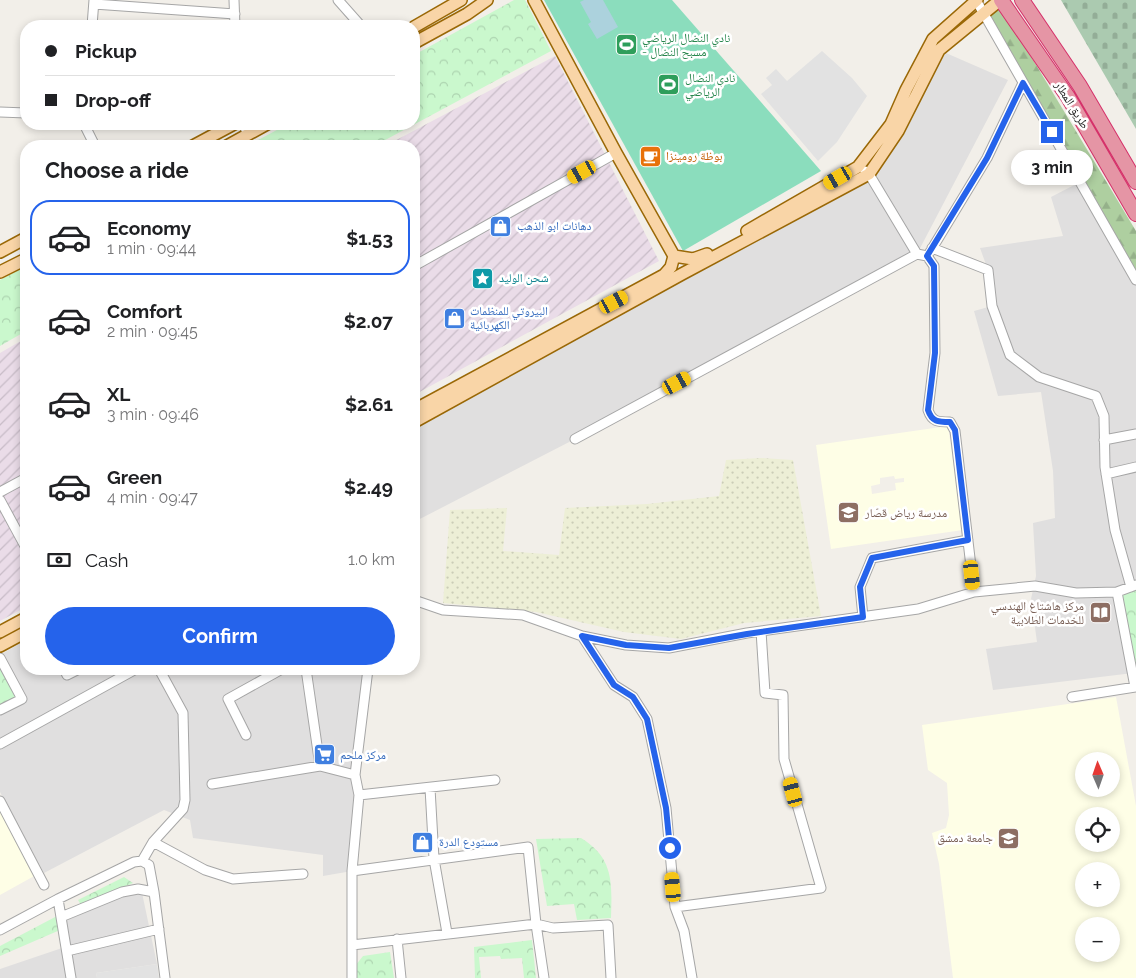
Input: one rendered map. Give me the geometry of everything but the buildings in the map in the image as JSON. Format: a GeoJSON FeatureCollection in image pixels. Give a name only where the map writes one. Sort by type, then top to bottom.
{"type":"FeatureCollection","features":[{"type":"Feature","properties":{"kind":"highway","name":"طريق المطار"},"geometry":{"type":"LineString","coordinates":[[1000,0],[1068,97],[1136,214]]}},
{"type":"Feature","properties":{"kind":"highway","name":"طريق المطار"},"geometry":{"type":"LineString","coordinates":[[1022,0],[1080,86],[1136,182]]}},
{"type":"Feature","properties":{"kind":"main road"},"geometry":{"type":"LineString","coordinates":[[420,40],[467,14],[487,0]]}},
{"type":"Feature","properties":{"kind":"main road"},"geometry":{"type":"LineString","coordinates":[[420,407],[664,275],[671,267],[674,256],[534,0]]}},
{"type":"Feature","properties":{"kind":"main road"},"geometry":{"type":"LineString","coordinates":[[674,256],[693,259],[701,257],[858,167],[891,124],[906,90],[933,39],[976,0]]}},
{"type":"Feature","properties":{"kind":"main road"},"geometry":{"type":"LineString","coordinates":[[420,419],[868,174],[898,131],[939,50],[1000,0]]}},
{"type":"Feature","properties":{"kind":"main road"},"geometry":{"type":"LineString","coordinates":[[420,23],[456,2]]}},
{"type":"Feature","properties":{"kind":"main road"},"geometry":{"type":"LineString","coordinates":[[205,140],[223,130]]}},
{"type":"Feature","properties":{"kind":"main road"},"geometry":{"type":"LineString","coordinates":[[234,140],[245,130]]}},
{"type":"Feature","properties":{"kind":"main road"},"geometry":{"type":"LineString","coordinates":[[0,252],[20,241]]}},
{"type":"Feature","properties":{"kind":"main road"},"geometry":{"type":"LineString","coordinates":[[0,272],[20,262]]}},
{"type":"Feature","properties":{"kind":"main road"},"geometry":{"type":"LineString","coordinates":[[0,632],[20,621]]}},
{"type":"Feature","properties":{"kind":"main road"},"geometry":{"type":"LineString","coordinates":[[0,646],[20,635]]}},
{"type":"Feature","properties":{"kind":"street"},"geometry":{"type":"LineString","coordinates":[[234,0],[235,20]]}},
{"type":"Feature","properties":{"kind":"street"},"geometry":{"type":"LineString","coordinates":[[338,0],[356,20]]}},
{"type":"Feature","properties":{"kind":"street"},"geometry":{"type":"LineString","coordinates":[[976,0],[1136,280]]}},
{"type":"Feature","properties":{"kind":"street"},"geometry":{"type":"LineString","coordinates":[[92,20],[94,2],[235,14]]}},
{"type":"Feature","properties":{"kind":"street"},"geometry":{"type":"LineString","coordinates":[[927,256],[987,158],[1023,83]]}},
{"type":"Feature","properties":{"kind":"street"},"geometry":{"type":"LineString","coordinates":[[0,112],[20,113]]}},
{"type":"Feature","properties":{"kind":"street"},"geometry":{"type":"LineString","coordinates":[[420,263],[616,153]]}},
{"type":"Feature","properties":{"kind":"street"},"geometry":{"type":"LineString","coordinates":[[858,167],[868,174],[917,254]]}},
{"type":"Feature","properties":{"kind":"street"},"geometry":{"type":"LineString","coordinates":[[420,602],[443,610],[523,615],[582,636],[626,645],[669,648],[761,631],[918,609],[974,592],[1035,586],[1076,593],[1117,592],[1133,586],[1115,530],[1106,474],[1104,416],[1096,396],[1039,377],[1010,355],[992,306],[988,270],[932,248]]}},
{"type":"Feature","properties":{"kind":"street"},"geometry":{"type":"LineString","coordinates":[[575,439],[917,254],[927,256],[934,266],[935,353],[928,410],[930,417],[937,422],[950,422],[955,430],[974,592]]}},
{"type":"Feature","properties":{"kind":"street"},"geometry":{"type":"LineString","coordinates":[[1104,440],[1136,434]]}},
{"type":"Feature","properties":{"kind":"street"},"geometry":{"type":"LineString","coordinates":[[1106,474],[1136,467]]}},
{"type":"Feature","properties":{"kind":"street"},"geometry":{"type":"LineString","coordinates":[[0,492],[20,481]]}},
{"type":"Feature","properties":{"kind":"street"},"geometry":{"type":"LineString","coordinates":[[0,500],[20,537]]}},
{"type":"Feature","properties":{"kind":"street"},"geometry":{"type":"LineString","coordinates":[[863,617],[860,587],[872,558],[968,540]]}},
{"type":"Feature","properties":{"kind":"street"},"geometry":{"type":"LineString","coordinates":[[1072,697],[1136,687],[1117,592]]}},
{"type":"Feature","properties":{"kind":"street"},"geometry":{"type":"LineString","coordinates":[[675,907],[821,888],[784,759],[782,694],[765,693],[761,631]]}},
{"type":"Feature","properties":{"kind":"street"},"geometry":{"type":"LineString","coordinates":[[582,636],[614,685],[633,697],[647,719],[666,808],[675,907],[684,931],[692,978]]}},
{"type":"Feature","properties":{"kind":"street"},"geometry":{"type":"LineString","coordinates":[[0,658],[22,699],[0,710]]}},
{"type":"Feature","properties":{"kind":"street"},"geometry":{"type":"LineString","coordinates":[[0,744],[125,675]]}},
{"type":"Feature","properties":{"kind":"street"},"geometry":{"type":"LineString","coordinates":[[142,861],[153,842],[183,809],[184,800],[183,712],[162,675]]}},
{"type":"Feature","properties":{"kind":"street"},"geometry":{"type":"LineString","coordinates":[[246,734],[228,699],[271,675]]}},
{"type":"Feature","properties":{"kind":"street"},"geometry":{"type":"LineString","coordinates":[[307,675],[320,766]]}},
{"type":"Feature","properties":{"kind":"street"},"geometry":{"type":"LineString","coordinates":[[352,978],[352,871],[359,795],[355,775],[367,675]]}},
{"type":"Feature","properties":{"kind":"street"},"geometry":{"type":"LineString","coordinates":[[212,784],[320,766],[355,775]]}},
{"type":"Feature","properties":{"kind":"street"},"geometry":{"type":"LineString","coordinates":[[359,795],[495,780]]}},
{"type":"Feature","properties":{"kind":"street"},"geometry":{"type":"LineString","coordinates":[[430,788],[434,859],[447,933]]}},
{"type":"Feature","properties":{"kind":"street"},"geometry":{"type":"LineString","coordinates":[[0,801],[44,884]]}},
{"type":"Feature","properties":{"kind":"street"},"geometry":{"type":"LineString","coordinates":[[153,842],[205,870],[233,879],[303,874]]}},
{"type":"Feature","properties":{"kind":"street"},"geometry":{"type":"LineString","coordinates":[[352,871],[528,847],[544,978]]}},
{"type":"Feature","properties":{"kind":"street"},"geometry":{"type":"LineString","coordinates":[[0,930],[134,862],[142,861],[149,865],[165,978]]}},
{"type":"Feature","properties":{"kind":"street"},"geometry":{"type":"LineString","coordinates":[[61,917],[122,892],[138,889],[154,892]]}},
{"type":"Feature","properties":{"kind":"street"},"geometry":{"type":"LineString","coordinates":[[58,899],[71,978]]}},
{"type":"Feature","properties":{"kind":"street"},"geometry":{"type":"LineString","coordinates":[[352,944],[536,924],[553,928],[608,925],[611,978]]}},
{"type":"Feature","properties":{"kind":"street"},"geometry":{"type":"LineString","coordinates":[[67,951],[159,929]]}},
{"type":"Feature","properties":{"kind":"street"},"geometry":{"type":"LineString","coordinates":[[397,939],[401,978]]}},
{"type":"Feature","properties":{"kind":"shaded area"},"geometry":{"type":"Polygon","coordinates":[[[939,50],[1008,80],[917,254],[575,439],[420,519],[420,419],[868,174],[939,50]]]}},
{"type":"Feature","properties":{"kind":"shaded area"},"geometry":{"type":"Polygon","coordinates":[[[822,51],[852,78],[867,96],[837,142],[818,161],[761,94],[772,85],[766,78],[776,69],[787,81],[822,51]]]}},
{"type":"Feature","properties":{"kind":"shaded area"},"geometry":{"type":"Polygon","coordinates":[[[555,56],[659,261],[420,392],[420,140],[396,140],[415,130],[420,130],[420,127],[555,56]]]}},
{"type":"Feature","properties":{"kind":"shaded area"},"geometry":{"type":"Polygon","coordinates":[[[1080,182],[1136,280],[1136,585],[1133,673],[993,690],[986,649],[1037,642],[1031,599],[1036,576],[1033,523],[1055,518],[1053,471],[1041,392],[998,396],[974,311],[992,306],[988,270],[980,248],[1063,236],[1051,197],[1080,182]]]}},
{"type":"Feature","properties":{"kind":"shaded area"},"geometry":{"type":"Polygon","coordinates":[[[20,341],[20,610],[0,621],[0,353],[20,341]]]}},
{"type":"Feature","properties":{"kind":"shaded area"},"geometry":{"type":"Polygon","coordinates":[[[948,426],[963,530],[831,549],[816,445],[948,426]],[[894,476],[880,478],[880,484],[871,486],[872,494],[896,490],[895,483],[904,482],[904,478],[895,479],[894,476]]]}},
{"type":"Feature","properties":{"kind":"shaded area"},"geometry":{"type":"Polygon","coordinates":[[[761,458],[793,460],[821,616],[744,623],[681,639],[624,632],[536,612],[443,603],[450,510],[507,508],[503,551],[559,555],[565,508],[647,504],[719,496],[726,460],[761,458]]]}},
{"type":"Feature","properties":{"kind":"shaded area"},"geometry":{"type":"Polygon","coordinates":[[[20,643],[20,675],[367,675],[355,775],[359,795],[352,871],[323,876],[323,855],[193,838],[190,820],[164,810],[44,873],[0,792],[0,655],[20,643]]]}},
{"type":"Feature","properties":{"kind":"shaded area","name":"جامعة دمشق"},"geometry":{"type":"Polygon","coordinates":[[[1116,697],[1136,806],[1136,978],[953,978],[939,864],[932,833],[946,828],[949,815],[947,783],[928,770],[922,725],[1116,697]]]}},
{"type":"Feature","properties":{"kind":"shaded area"},"geometry":{"type":"Polygon","coordinates":[[[0,809],[36,875],[0,895],[0,809]]]}},
{"type":"Feature","properties":{"kind":"shaded area"},"geometry":{"type":"Polygon","coordinates":[[[141,888],[157,964],[96,973],[97,978],[0,978],[0,969],[65,947],[63,922],[141,888]]]}},
{"type":"Feature","properties":{"kind":"shaded area"},"geometry":{"type":"Polygon","coordinates":[[[157,964],[159,978],[97,978],[96,973],[157,964]]]}},
{"type":"Feature","properties":{"kind":"green space"},"geometry":{"type":"Polygon","coordinates":[[[514,0],[525,0],[551,51],[420,121],[420,52],[514,0]]]}},
{"type":"Feature","properties":{"kind":"green space","name":"نادي النضال الرياضي"},"geometry":{"type":"Polygon","coordinates":[[[544,0],[672,0],[821,171],[683,251],[544,0]]]}},
{"type":"Feature","properties":{"kind":"green space"},"geometry":{"type":"Polygon","coordinates":[[[1061,0],[1136,0],[1136,129],[1061,0]]]}},
{"type":"Feature","properties":{"kind":"green space"},"geometry":{"type":"Polygon","coordinates":[[[996,4],[1035,63],[1136,231],[1136,280],[984,14],[996,4]]]}},
{"type":"Feature","properties":{"kind":"green space"},"geometry":{"type":"Polygon","coordinates":[[[277,130],[404,130],[385,140],[258,140],[277,130]]]}},
{"type":"Feature","properties":{"kind":"green space"},"geometry":{"type":"Polygon","coordinates":[[[20,269],[20,334],[0,346],[0,280],[20,269]]]}},
{"type":"Feature","properties":{"kind":"green space"},"geometry":{"type":"Polygon","coordinates":[[[1136,585],[1136,673],[1117,592],[1136,585]]]}},
{"type":"Feature","properties":{"kind":"green space"},"geometry":{"type":"Polygon","coordinates":[[[0,665],[18,698],[0,708],[0,665]]]}},
{"type":"Feature","properties":{"kind":"green space"},"geometry":{"type":"Polygon","coordinates":[[[581,838],[600,854],[609,872],[611,883],[611,918],[577,920],[574,904],[547,906],[536,839],[581,838]]]}},
{"type":"Feature","properties":{"kind":"green space"},"geometry":{"type":"Polygon","coordinates":[[[124,877],[133,883],[81,905],[78,900],[124,877]]]}},
{"type":"Feature","properties":{"kind":"green space"},"geometry":{"type":"Polygon","coordinates":[[[57,916],[60,930],[0,956],[0,946],[57,916]]]}},
{"type":"Feature","properties":{"kind":"green space"},"geometry":{"type":"Polygon","coordinates":[[[532,940],[536,978],[524,978],[522,958],[501,959],[500,956],[479,957],[481,978],[475,978],[474,947],[532,940]]]}},
{"type":"Feature","properties":{"kind":"green space"},"geometry":{"type":"Polygon","coordinates":[[[390,952],[394,978],[354,978],[355,966],[363,956],[390,952]]]}},
{"type":"Feature","properties":{"kind":"water"},"geometry":{"type":"Polygon","coordinates":[[[584,0],[603,0],[618,27],[597,39],[588,24],[591,22],[580,2],[584,0]]]}},
{"type":"Feature","properties":{"kind":"place","name":"نادي النضال الرياضي - مسبح النضال"},"geometry":{"type":"Point","coordinates":[626,45]}},
{"type":"Feature","properties":{"kind":"place","name":"نادي النضال الرياضي"},"geometry":{"type":"Point","coordinates":[669,85]}},
{"type":"Feature","properties":{"kind":"place","name":"بوظة رومينزا"},"geometry":{"type":"Point","coordinates":[650,156]}},
{"type":"Feature","properties":{"kind":"place","name":"دهانات ابو الذهب"},"geometry":{"type":"Point","coordinates":[501,226]}},
{"type":"Feature","properties":{"kind":"place","name":"شحن الوليد"},"geometry":{"type":"Point","coordinates":[483,278]}},
{"type":"Feature","properties":{"kind":"place","name":"البيروتي للمنظمات الكهربائية"},"geometry":{"type":"Point","coordinates":[454,318]}},
{"type":"Feature","properties":{"kind":"place","name":"مدرسة رياض قصّار"},"geometry":{"type":"Point","coordinates":[849,513]}},
{"type":"Feature","properties":{"kind":"place","name":"مركز هاشتاغ الهندسي للخدمات الطلابية"},"geometry":{"type":"Point","coordinates":[1100,613]}},
{"type":"Feature","properties":{"kind":"place","name":"مركز ملحم"},"geometry":{"type":"Point","coordinates":[324,755]}},
{"type":"Feature","properties":{"kind":"place","name":"جامعة دمشق"},"geometry":{"type":"Point","coordinates":[1009,838]}},
{"type":"Feature","properties":{"kind":"place","name":"مستودع الدرة"},"geometry":{"type":"Point","coordinates":[423,842]}},
{"type":"Feature","properties":{"kind":"route"},"geometry":{"type":"LineString","coordinates":[[670,848],[666,808],[647,719],[633,697],[614,685],[582,636],[626,645],[669,648],[747,634],[863,617],[860,587],[872,558],[968,540],[955,430],[950,422],[937,422],[930,417],[928,410],[935,353],[934,266],[927,256],[987,158],[1023,83],[1052,132]]}}]}
